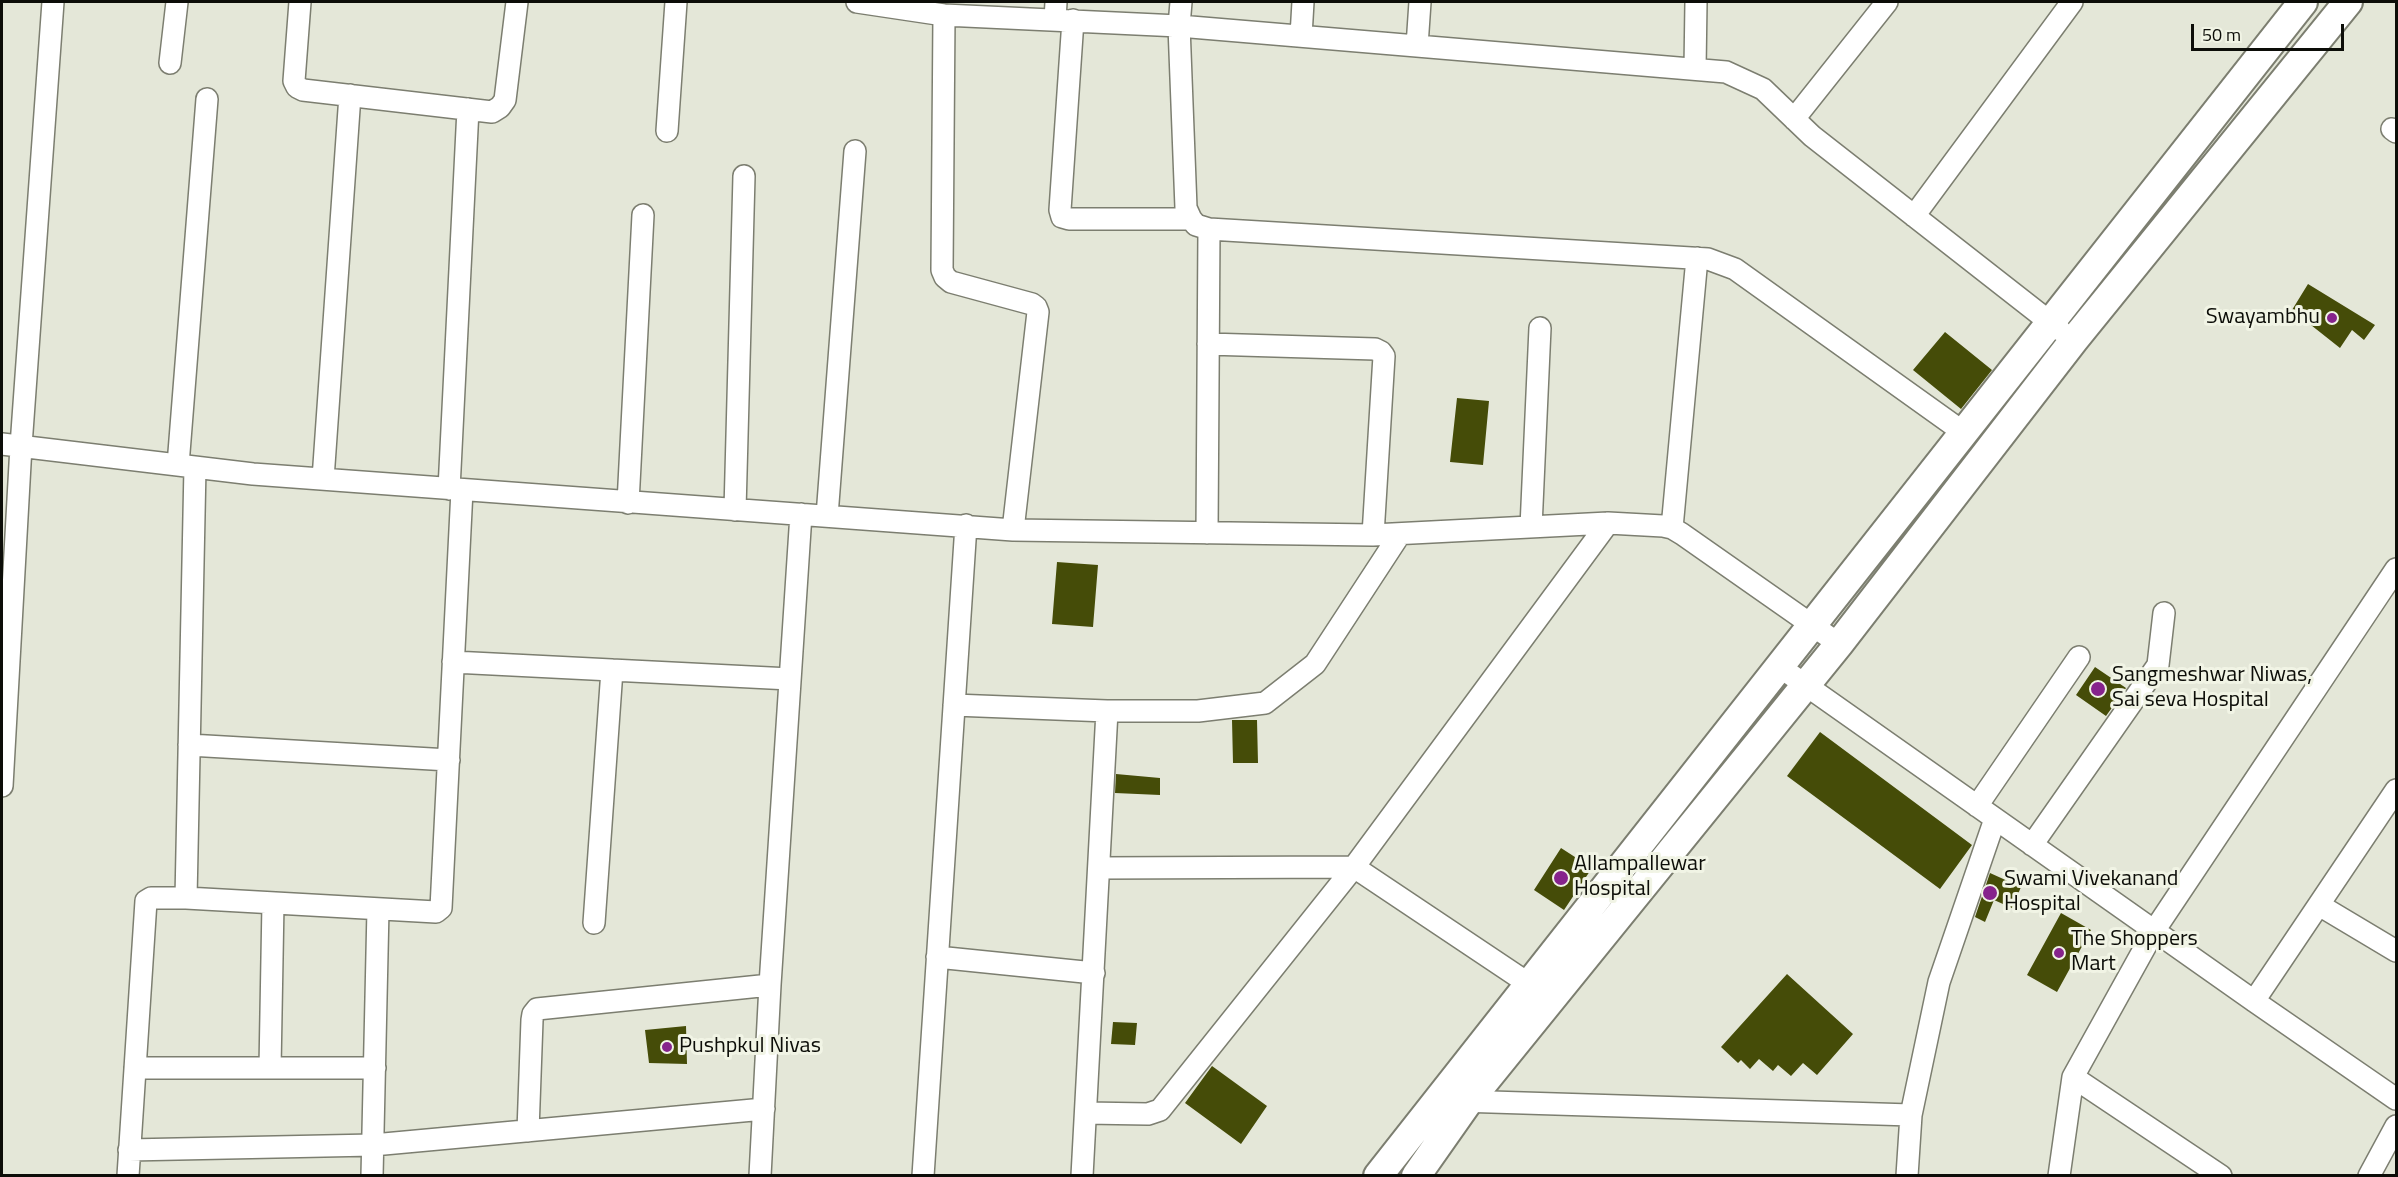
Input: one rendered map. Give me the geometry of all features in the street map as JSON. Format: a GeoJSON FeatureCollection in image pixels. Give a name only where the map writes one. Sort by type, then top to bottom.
{"type":"FeatureCollection","features":[{"type":"Feature","properties":{"kind":"main road"},"geometry":{"type":"LineString","coordinates":[[1378,1176],[2303,2]]}},
{"type":"Feature","properties":{"kind":"main road"},"geometry":{"type":"LineString","coordinates":[[1416,1176],[1468,1102],[1839,644],[2074,340],[2348,2]]}},
{"type":"Feature","properties":{"kind":"street"},"geometry":{"type":"LineString","coordinates":[[2,786],[11,445],[53,2]]}},
{"type":"Feature","properties":{"kind":"street"},"geometry":{"type":"LineString","coordinates":[[170,63],[177,2]]}},
{"type":"Feature","properties":{"kind":"street"},"geometry":{"type":"LineString","coordinates":[[300,2],[294,81],[297,87],[303,90],[492,112],[505,100],[517,2]]}},
{"type":"Feature","properties":{"kind":"street"},"geometry":{"type":"LineString","coordinates":[[667,131],[676,2]]}},
{"type":"Feature","properties":{"kind":"street"},"geometry":{"type":"LineString","coordinates":[[857,2],[891,4],[944,15],[1061,14],[1726,72],[1762,89],[1812,136],[2074,340]]}},
{"type":"Feature","properties":{"kind":"street"},"geometry":{"type":"LineString","coordinates":[[1181,2],[1179,26],[1186,208],[1196,225],[1209,229],[1708,259],[1735,269],[1964,432]]}},
{"type":"Feature","properties":{"kind":"street"},"geometry":{"type":"LineString","coordinates":[[1301,36],[1303,2]]}},
{"type":"Feature","properties":{"kind":"street"},"geometry":{"type":"LineString","coordinates":[[1418,46],[1420,2]]}},
{"type":"Feature","properties":{"kind":"street"},"geometry":{"type":"LineString","coordinates":[[1695,69],[1696,2]]}},
{"type":"Feature","properties":{"kind":"street"},"geometry":{"type":"LineString","coordinates":[[1794,119],[1887,2]]}},
{"type":"Feature","properties":{"kind":"street"},"geometry":{"type":"LineString","coordinates":[[1914,216],[2072,2]]}},
{"type":"Feature","properties":{"kind":"street"},"geometry":{"type":"LineString","coordinates":[[1061,14],[1060,210],[1062,217],[1069,219],[1191,219]]}},
{"type":"Feature","properties":{"kind":"street"},"geometry":{"type":"LineString","coordinates":[[944,15],[942,270],[951,282],[1032,304],[1038,312],[1013,530]]}},
{"type":"Feature","properties":{"kind":"street"},"geometry":{"type":"LineString","coordinates":[[323,479],[350,96]]}},
{"type":"Feature","properties":{"kind":"street"},"geometry":{"type":"LineString","coordinates":[[186,898],[189,745],[187,466],[207,99]]}},
{"type":"Feature","properties":{"kind":"street"},"geometry":{"type":"LineString","coordinates":[[128,1176],[146,901],[151,898],[186,898],[436,912],[441,908],[453,662],[455,490],[468,109]]}},
{"type":"Feature","properties":{"kind":"street"},"geometry":{"type":"LineString","coordinates":[[827,516],[855,151]]}},
{"type":"Feature","properties":{"kind":"street"},"geometry":{"type":"LineString","coordinates":[[735,510],[744,176]]}},
{"type":"Feature","properties":{"kind":"street"},"geometry":{"type":"LineString","coordinates":[[628,503],[643,214]]}},
{"type":"Feature","properties":{"kind":"street"},"geometry":{"type":"LineString","coordinates":[[1207,533],[1209,229]]}},
{"type":"Feature","properties":{"kind":"street"},"geometry":{"type":"LineString","coordinates":[[1672,528],[1697,258]]}},
{"type":"Feature","properties":{"kind":"street"},"geometry":{"type":"LineString","coordinates":[[1531,527],[1540,328]]}},
{"type":"Feature","properties":{"kind":"street"},"geometry":{"type":"LineString","coordinates":[[1208,344],[1381,352],[1384,356],[1373,535]]}},
{"type":"Feature","properties":{"kind":"street"},"geometry":{"type":"LineString","coordinates":[[11,445],[187,466],[323,479],[1013,530],[1373,535],[1608,523],[1672,528],[1839,644]]}},
{"type":"Feature","properties":{"kind":"street"},"geometry":{"type":"LineString","coordinates":[[760,1176],[770,985],[801,514]]}},
{"type":"Feature","properties":{"kind":"street"},"geometry":{"type":"LineString","coordinates":[[1086,1113],[1148,1114],[1160,1110],[1354,867],[1608,523]]}},
{"type":"Feature","properties":{"kind":"street"},"geometry":{"type":"LineString","coordinates":[[923,1176],[966,525]]}},
{"type":"Feature","properties":{"kind":"street"},"geometry":{"type":"LineString","coordinates":[[954,705],[1107,711],[1198,711],[1265,703],[1315,664],[1400,534]]}},
{"type":"Feature","properties":{"kind":"street"},"geometry":{"type":"LineString","coordinates":[[2059,1176],[2073,1077],[2154,931],[2397,569]]}},
{"type":"Feature","properties":{"kind":"street"},"geometry":{"type":"LineString","coordinates":[[2032,845],[2158,665],[2164,613]]}},
{"type":"Feature","properties":{"kind":"street"},"geometry":{"type":"LineString","coordinates":[[1977,806],[2079,657]]}},
{"type":"Feature","properties":{"kind":"street"},"geometry":{"type":"LineString","coordinates":[[453,662],[790,679]]}},
{"type":"Feature","properties":{"kind":"street"},"geometry":{"type":"LineString","coordinates":[[1780,667],[2254,1002],[2397,1099]]}},
{"type":"Feature","properties":{"kind":"street"},"geometry":{"type":"LineString","coordinates":[[594,923],[612,670]]}},
{"type":"Feature","properties":{"kind":"street"},"geometry":{"type":"LineString","coordinates":[[1082,1176],[1107,711]]}},
{"type":"Feature","properties":{"kind":"street"},"geometry":{"type":"LineString","coordinates":[[189,745],[449,760]]}},
{"type":"Feature","properties":{"kind":"street"},"geometry":{"type":"LineString","coordinates":[[2254,1002],[2397,790]]}},
{"type":"Feature","properties":{"kind":"street"},"geometry":{"type":"LineString","coordinates":[[1906,1176],[1911,1115],[1939,982],[1995,819]]}},
{"type":"Feature","properties":{"kind":"street"},"geometry":{"type":"LineString","coordinates":[[1099,868],[1354,867],[1529,984]]}},
{"type":"Feature","properties":{"kind":"street"},"geometry":{"type":"LineString","coordinates":[[270,1068],[273,903]]}},
{"type":"Feature","properties":{"kind":"street"},"geometry":{"type":"LineString","coordinates":[[2319,905],[2397,951]]}},
{"type":"Feature","properties":{"kind":"street"},"geometry":{"type":"LineString","coordinates":[[372,1176],[378,909]]}},
{"type":"Feature","properties":{"kind":"street"},"geometry":{"type":"LineString","coordinates":[[937,957],[1094,973]]}},
{"type":"Feature","properties":{"kind":"street"},"geometry":{"type":"LineString","coordinates":[[528,1131],[531,1020],[537,1009],[770,985]]}},
{"type":"Feature","properties":{"kind":"street"},"geometry":{"type":"LineString","coordinates":[[135,1068],[375,1068]]}},
{"type":"Feature","properties":{"kind":"street"},"geometry":{"type":"LineString","coordinates":[[2073,1077],[2212,1173]]}},
{"type":"Feature","properties":{"kind":"street"},"geometry":{"type":"LineString","coordinates":[[1438,1099],[1468,1102],[1911,1115]]}},
{"type":"Feature","properties":{"kind":"street"},"geometry":{"type":"LineString","coordinates":[[129,1150],[373,1145],[764,1109]]}},
{"type":"Feature","properties":{"kind":"street"},"geometry":{"type":"LineString","coordinates":[[2369,1176],[2397,1126]]}},
{"type":"Feature","properties":{"kind":"building","name":"Swayambhu"},"geometry":{"type":"Polygon","coordinates":[[[2308,284],[2375,325],[2364,340],[2352,330],[2340,348],[2292,310],[2308,284]]]}},
{"type":"Feature","properties":{"kind":"building"},"geometry":{"type":"Polygon","coordinates":[[[1945,332],[1992,370],[1961,409],[1913,370],[1945,332]]]}},
{"type":"Feature","properties":{"kind":"building"},"geometry":{"type":"Polygon","coordinates":[[[1457,398],[1489,401],[1483,465],[1450,462],[1457,398]]]}},
{"type":"Feature","properties":{"kind":"building"},"geometry":{"type":"Polygon","coordinates":[[[1057,562],[1098,565],[1093,627],[1052,624],[1057,562]]]}},
{"type":"Feature","properties":{"kind":"building"},"geometry":{"type":"Polygon","coordinates":[[[2095,667],[2126,688],[2106,716],[2076,695],[2095,667]]]}},
{"type":"Feature","properties":{"kind":"building"},"geometry":{"type":"Polygon","coordinates":[[[1232,720],[1257,720],[1258,763],[1233,763],[1232,720]]]}},
{"type":"Feature","properties":{"kind":"building"},"geometry":{"type":"Polygon","coordinates":[[[1820,732],[1972,845],[1940,889],[1787,776],[1820,732]]]}},
{"type":"Feature","properties":{"kind":"building"},"geometry":{"type":"Polygon","coordinates":[[[1116,774],[1160,778],[1160,795],[1115,793],[1116,774]]]}},
{"type":"Feature","properties":{"kind":"building"},"geometry":{"type":"Polygon","coordinates":[[[1561,848],[1592,868],[1564,910],[1534,890],[1561,848]]]}},
{"type":"Feature","properties":{"kind":"building"},"geometry":{"type":"Polygon","coordinates":[[[1990,873],[2021,887],[2012,908],[1994,900],[1985,922],[1975,917],[1990,873]]]}},
{"type":"Feature","properties":{"kind":"building","name":"The Shoppers Mart"},"geometry":{"type":"Polygon","coordinates":[[[2061,913],[2091,930],[2057,992],[2027,975],[2061,913]]]}},
{"type":"Feature","properties":{"kind":"building"},"geometry":{"type":"Polygon","coordinates":[[[1787,974],[1853,1034],[1817,1075],[1803,1063],[1791,1076],[1778,1065],[1773,1071],[1759,1059],[1750,1069],[1741,1060],[1738,1063],[1721,1047],[1787,974]]]}},
{"type":"Feature","properties":{"kind":"building"},"geometry":{"type":"Polygon","coordinates":[[[1113,1022],[1137,1023],[1135,1045],[1111,1044],[1113,1022]]]}},
{"type":"Feature","properties":{"kind":"building","name":"Pushpkul Nivas"},"geometry":{"type":"Polygon","coordinates":[[[686,1026],[687,1064],[649,1063],[645,1030],[686,1026]]]}},
{"type":"Feature","properties":{"kind":"building"},"geometry":{"type":"Polygon","coordinates":[[[1212,1066],[1267,1106],[1241,1144],[1185,1103],[1212,1066]]]}},
{"type":"Feature","properties":{"kind":"place","name":"Swayambhu"},"geometry":{"type":"Point","coordinates":[2332,318]}},
{"type":"Feature","properties":{"kind":"place","name":"Sangmeshwar Niwas, Sai seva Hospital"},"geometry":{"type":"Point","coordinates":[2098,689]}},
{"type":"Feature","properties":{"kind":"place","name":"Allampallewar Hospital"},"geometry":{"type":"Point","coordinates":[1561,878]}},
{"type":"Feature","properties":{"kind":"place","name":"Swami Vivekanand Hospital"},"geometry":{"type":"Point","coordinates":[1990,893]}},
{"type":"Feature","properties":{"kind":"place","name":"The Shoppers Mart"},"geometry":{"type":"Point","coordinates":[2059,953]}},
{"type":"Feature","properties":{"kind":"place","name":"Pushpkul Nivas"},"geometry":{"type":"Point","coordinates":[667,1047]}}]}
